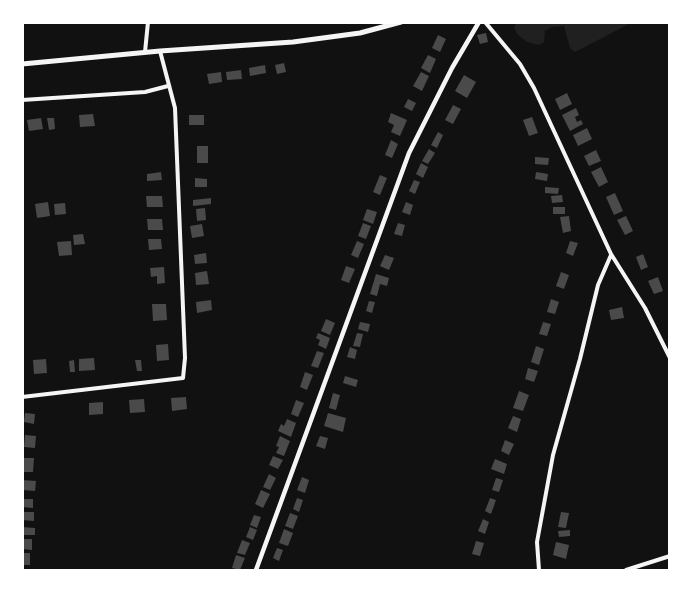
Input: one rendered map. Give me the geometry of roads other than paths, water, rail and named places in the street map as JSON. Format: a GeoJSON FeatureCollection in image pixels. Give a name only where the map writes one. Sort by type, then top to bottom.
{"type":"FeatureCollection","features":[{"type":"Feature","properties":{"kind":"main road"},"geometry":{"type":"LineString","coordinates":[[22,64],[145,52],[293,42],[360,33],[401,22]]}},
{"type":"Feature","properties":{"kind":"street"},"geometry":{"type":"LineString","coordinates":[[145,52],[147,22]]}},
{"type":"Feature","properties":{"kind":"street"},"geometry":{"type":"LineString","coordinates":[[256,570],[409,153],[452,68],[479,22]]}},
{"type":"Feature","properties":{"kind":"street"},"geometry":{"type":"LineString","coordinates":[[485,22],[519,64],[534,88],[612,254],[645,308],[669,358]]}},
{"type":"Feature","properties":{"kind":"street"},"geometry":{"type":"LineString","coordinates":[[22,397],[183,378],[175,108],[160,51]]}},
{"type":"Feature","properties":{"kind":"street"},"geometry":{"type":"LineString","coordinates":[[22,100],[145,92],[168,86]]}},
{"type":"Feature","properties":{"kind":"street"},"geometry":{"type":"LineString","coordinates":[[539,570],[537,542],[553,455],[598,285],[612,254]]}},
{"type":"Feature","properties":{"kind":"street"},"geometry":{"type":"LineString","coordinates":[[626,570],[669,556]]}}]}
